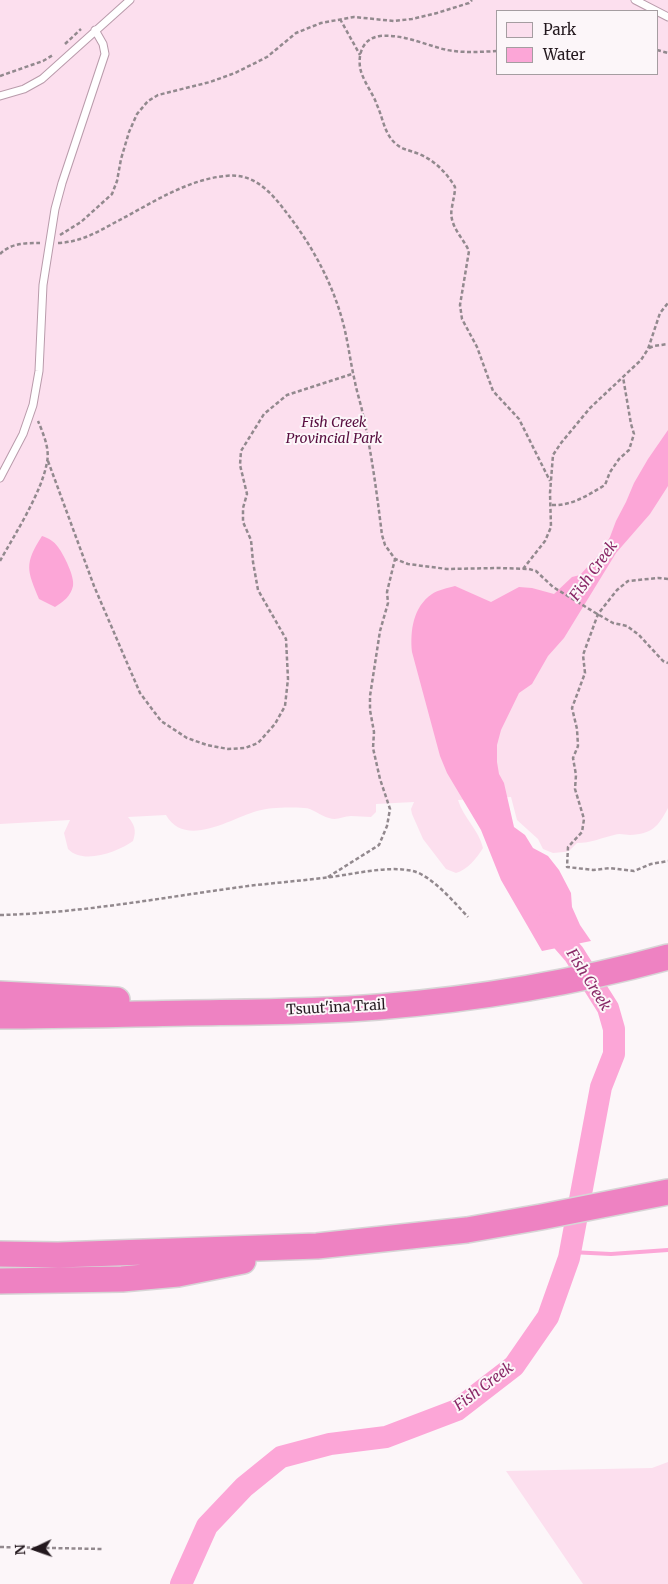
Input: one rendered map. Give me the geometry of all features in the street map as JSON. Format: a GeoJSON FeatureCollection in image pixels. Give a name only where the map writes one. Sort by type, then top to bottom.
{"type":"FeatureCollection","features":[{"type":"Feature","properties":{"kind":"highway","name":"Tsuut'ina Trail"},"geometry":{"type":"LineString","coordinates":[[0,1016],[300,1011],[377,1007],[444,1000],[559,982],[668,957]]}},
{"type":"Feature","properties":{"kind":"highway"},"geometry":{"type":"LineString","coordinates":[[0,994],[300,1011]]}},
{"type":"Feature","properties":{"kind":"highway"},"geometry":{"type":"LineString","coordinates":[[0,1254],[58,1255],[317,1246],[467,1230],[541,1218],[668,1192]]}},
{"type":"Feature","properties":{"kind":"highway"},"geometry":{"type":"LineString","coordinates":[[0,1281],[122,1279],[178,1274],[317,1246]]}},
{"type":"Feature","properties":{"kind":"lane"},"geometry":{"type":"LineString","coordinates":[[0,96],[24,89],[42,79],[130,0]]}},
{"type":"Feature","properties":{"kind":"lane"},"geometry":{"type":"LineString","coordinates":[[635,0],[654,10]]}},
{"type":"Feature","properties":{"kind":"lane"},"geometry":{"type":"LineString","coordinates":[[0,478],[23,434],[33,405],[39,371],[42,294],[49,243],[62,183],[105,54],[103,44],[95,30]]}},
{"type":"Feature","properties":{"kind":"path"},"geometry":{"type":"LineString","coordinates":[[49,243],[81,222],[112,194],[129,132],[137,114],[148,101],[158,95],[210,82],[235,73],[267,57],[296,33],[321,22],[354,17],[394,21],[412,19],[469,3],[472,0]]}},
{"type":"Feature","properties":{"kind":"path"},"geometry":{"type":"LineString","coordinates":[[340,19],[360,56],[362,71],[389,136],[401,148],[419,154],[440,168],[450,178],[455,187],[451,208],[453,222],[456,231],[469,251],[460,305],[462,319],[477,347],[493,391],[519,419],[550,481]]}},
{"type":"Feature","properties":{"kind":"path"},"geometry":{"type":"LineString","coordinates":[[61,48],[83,28]]}},
{"type":"Feature","properties":{"kind":"path"},"geometry":{"type":"LineString","coordinates":[[360,56],[366,41],[372,37],[381,36],[402,37],[447,50],[463,52],[496,51]]}},
{"type":"Feature","properties":{"kind":"path"},"geometry":{"type":"LineString","coordinates":[[0,76],[42,61],[56,53]]}},
{"type":"Feature","properties":{"kind":"path"},"geometry":{"type":"LineString","coordinates":[[0,254],[6,248],[22,243],[69,242],[84,239],[162,198],[206,180],[232,175],[249,178],[262,186],[276,199],[290,217],[323,269],[332,290],[342,320],[371,456],[382,535],[385,545],[395,559],[408,564],[446,569],[522,569],[536,571],[553,587],[594,612],[613,623],[627,626],[639,635],[663,661],[668,663]]}},
{"type":"Feature","properties":{"kind":"path"},"geometry":{"type":"LineString","coordinates":[[522,569],[545,541],[552,527],[550,481],[553,455],[556,449],[590,408],[635,367],[648,349],[660,313],[668,303]]}},
{"type":"Feature","properties":{"kind":"path"},"geometry":{"type":"LineString","coordinates":[[648,349],[668,344]]}},
{"type":"Feature","properties":{"kind":"path"},"geometry":{"type":"LineString","coordinates":[[33,405],[44,436],[48,461],[94,586],[140,693],[161,721],[187,738],[207,745],[228,749],[245,748],[258,743],[275,724],[285,706],[288,679],[286,639],[258,590],[251,540],[243,522],[243,508],[247,494],[240,465],[241,451],[264,414],[287,395],[353,374]]}},
{"type":"Feature","properties":{"kind":"path"},"geometry":{"type":"LineString","coordinates":[[552,505],[563,506],[582,499],[605,486],[610,472],[619,459],[629,450],[634,434],[623,377]]}},
{"type":"Feature","properties":{"kind":"path"},"geometry":{"type":"LineString","coordinates":[[0,561],[40,486],[48,461]]}},
{"type":"Feature","properties":{"kind":"path"},"geometry":{"type":"LineString","coordinates":[[326,878],[379,845],[387,826],[390,809],[380,779],[373,748],[374,732],[370,710],[370,696],[380,631],[388,603],[387,592],[395,559]]}},
{"type":"Feature","properties":{"kind":"path"},"geometry":{"type":"LineString","coordinates":[[668,579],[628,581],[617,590],[598,614],[583,655],[585,673],[572,708],[577,729],[578,746],[573,758],[576,775],[575,789],[584,819],[582,832],[568,847],[566,867],[593,870],[610,868],[634,871],[651,864],[668,861]]}},
{"type":"Feature","properties":{"kind":"path"},"geometry":{"type":"LineString","coordinates":[[0,915],[39,914],[147,902],[248,886],[326,878],[368,871],[414,871],[426,877],[468,917]]}},
{"type":"Feature","properties":{"kind":"path"},"geometry":{"type":"LineString","coordinates":[[0,1547],[102,1549]]}},
{"type":"Feature","properties":{"kind":"green space","name":"Fish Creek Provincial Park"},"geometry":{"type":"Polygon","coordinates":[[[0,0],[668,0],[668,808],[661,820],[654,828],[644,833],[616,834],[577,843],[569,851],[553,853],[543,849],[538,839],[517,820],[511,797],[458,800],[463,812],[478,835],[483,848],[471,863],[456,873],[446,869],[423,839],[412,814],[411,809],[414,802],[376,804],[376,812],[371,817],[351,816],[335,819],[307,808],[287,807],[268,809],[197,831],[185,830],[174,825],[166,815],[128,817],[134,828],[133,841],[110,853],[91,856],[74,854],[68,849],[64,833],[70,820],[0,824],[0,0]]]}},
{"type":"Feature","properties":{"kind":"green space"},"geometry":{"type":"Polygon","coordinates":[[[668,1462],[668,1584],[583,1584],[506,1471],[652,1468],[668,1462]]]}},
{"type":"Feature","properties":{"kind":"water"},"geometry":{"type":"Polygon","coordinates":[[[668,430],[668,486],[650,514],[616,553],[564,638],[548,656],[532,684],[519,693],[501,730],[497,745],[499,774],[504,783],[514,827],[525,835],[533,848],[548,856],[559,870],[571,893],[572,907],[580,925],[591,941],[542,951],[501,880],[481,830],[447,773],[440,756],[412,652],[412,628],[417,613],[426,599],[446,588],[455,586],[491,602],[519,587],[532,588],[554,594],[572,577],[580,575],[602,551],[634,483],[668,430]]]}},
{"type":"Feature","properties":{"kind":"water"},"geometry":{"type":"Polygon","coordinates":[[[42,536],[51,540],[58,547],[66,560],[73,582],[69,596],[55,607],[39,599],[30,574],[29,567],[32,554],[42,536]]]}},
{"type":"Feature","properties":{"kind":"waterway","name":"Fish Creek"},"geometry":{"type":"LineString","coordinates":[[181,1584],[207,1526],[244,1487],[281,1457],[330,1444],[386,1437],[457,1410],[514,1366],[548,1317],[569,1258],[601,1087],[614,1054],[614,1029],[608,1008],[574,954],[547,923]]}},
{"type":"Feature","properties":{"kind":"waterway"},"geometry":{"type":"LineString","coordinates":[[570,1252],[611,1254],[668,1250]]}}]}
